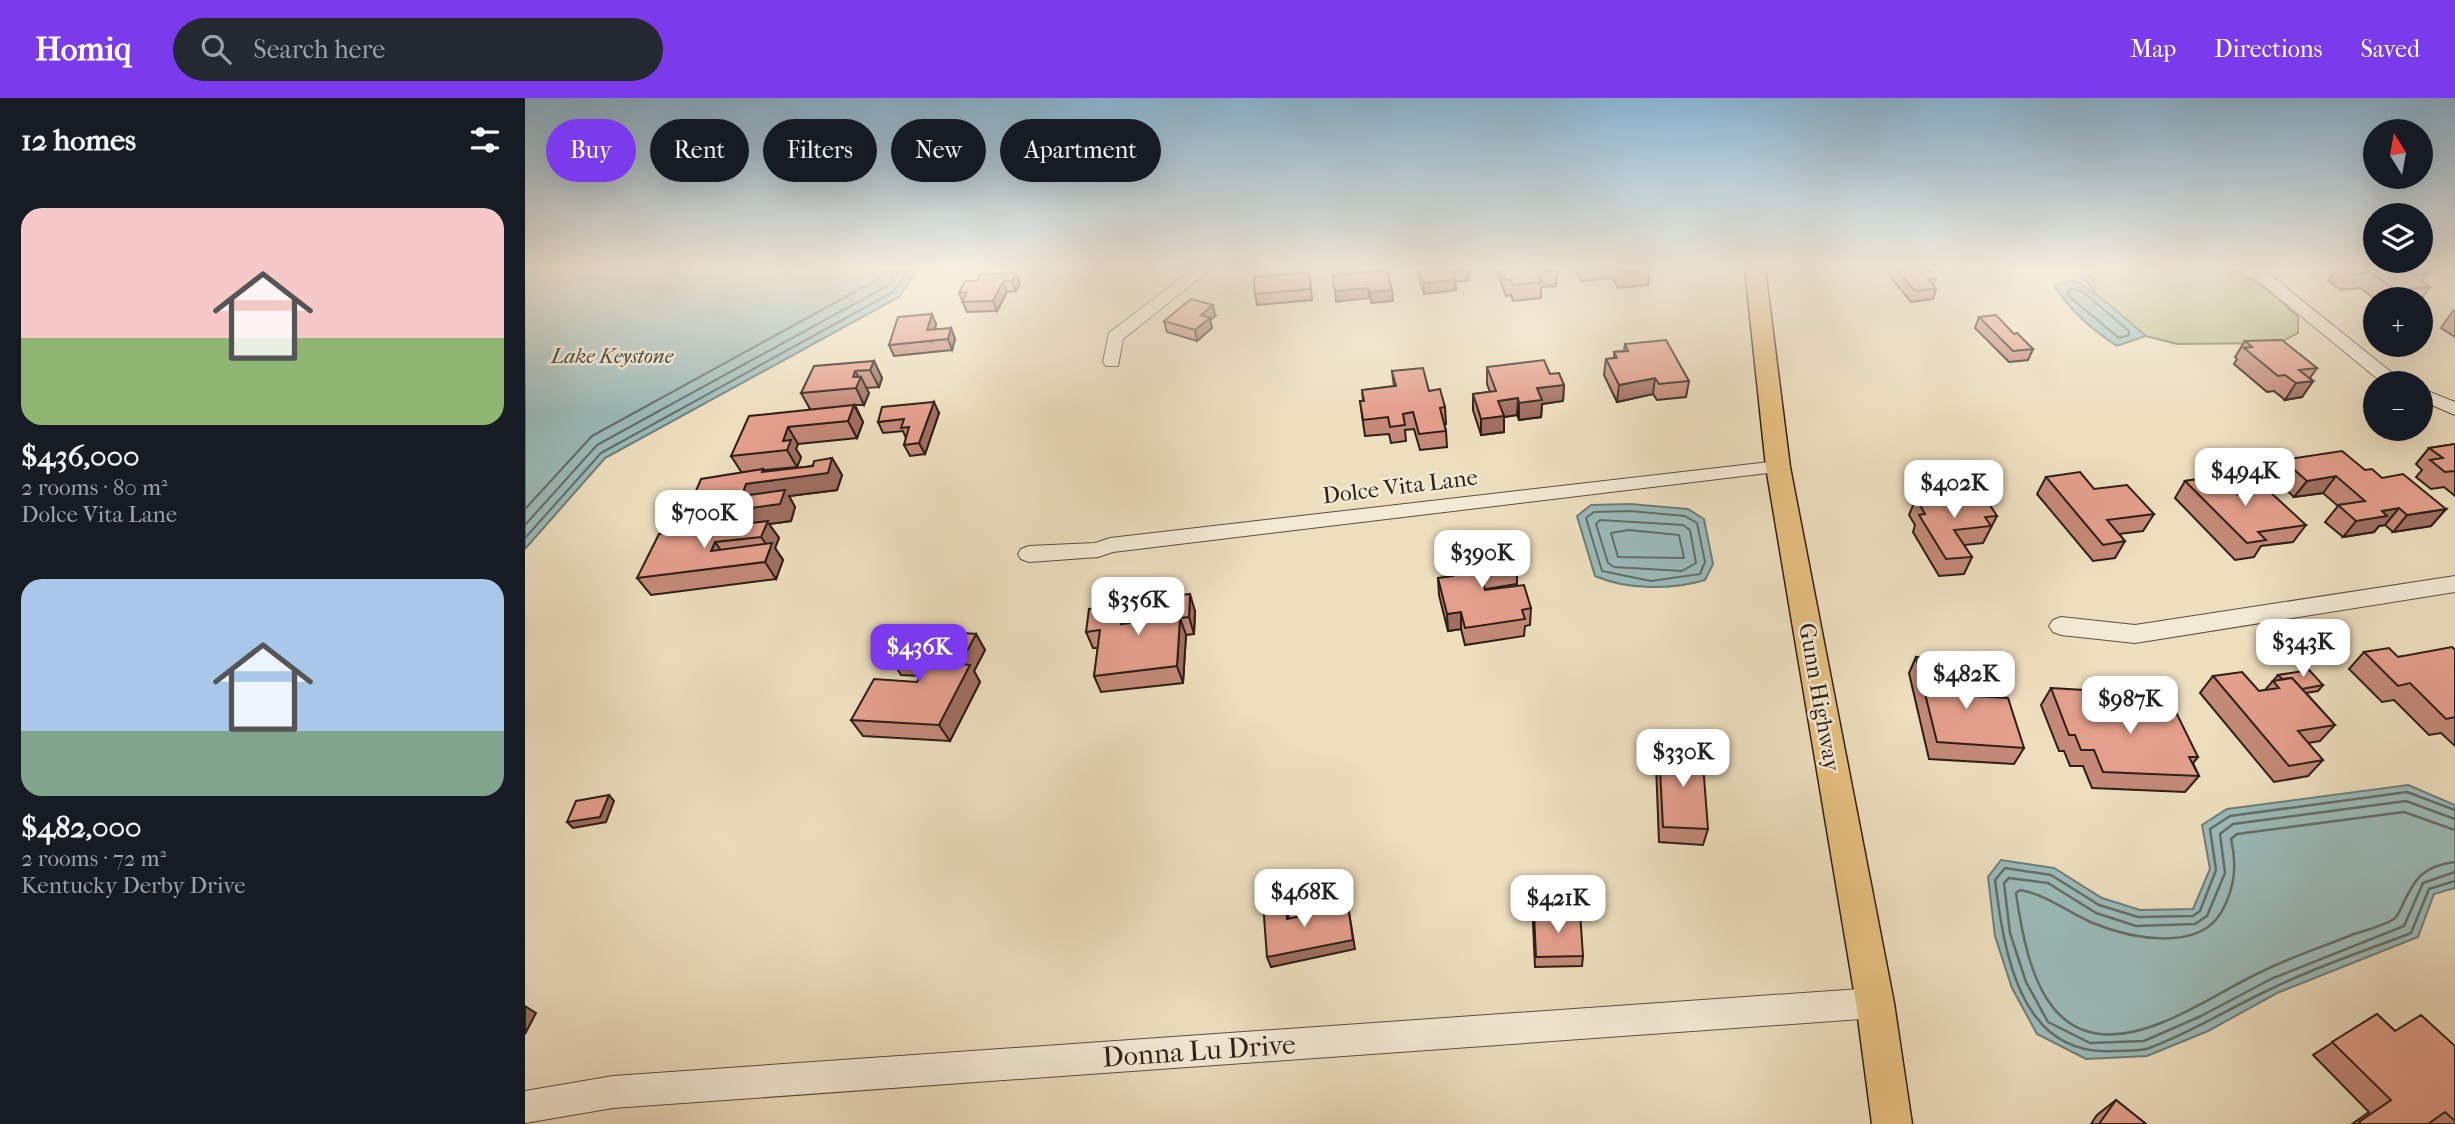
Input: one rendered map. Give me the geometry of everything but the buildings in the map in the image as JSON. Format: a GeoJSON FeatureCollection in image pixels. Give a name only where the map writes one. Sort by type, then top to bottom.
{"type":"FeatureCollection","features":[{"type":"Feature","properties":{"kind":"main road","name":"Gunn Highway"},"geometry":{"type":"LineString","coordinates":[[1761,317],[1778,467],[1875,1003],[1892,1124]]}},
{"type":"Feature","properties":{"kind":"street"},"geometry":{"type":"LineString","coordinates":[[1112,362],[1115,337],[1141,317]]}},
{"type":"Feature","properties":{"kind":"street"},"geometry":{"type":"LineString","coordinates":[[2312,317],[2379,371]]}},
{"type":"Feature","properties":{"kind":"street"},"geometry":{"type":"LineString","coordinates":[[2433,399],[2455,409]]}},
{"type":"Feature","properties":{"kind":"street","name":"Dolce Vita Lane"},"geometry":{"type":"LineString","coordinates":[[1028,554],[1098,550],[1110,545],[1778,467]]}},
{"type":"Feature","properties":{"kind":"street"},"geometry":{"type":"LineString","coordinates":[[2061,626],[2135,634],[2455,584]]}},
{"type":"Feature","properties":{"kind":"street","name":"Donna Lu Drive"},"geometry":{"type":"LineString","coordinates":[[525,1107],[613,1092],[1875,1003]]}},
{"type":"Feature","properties":{"kind":"green space"},"geometry":{"type":"Polygon","coordinates":[[[2122,317],[2298,317],[2298,333],[2279,343],[2177,344],[2146,336],[2122,317]]]}},
{"type":"Feature","properties":{"kind":"water","name":"Lake Keystone"},"geometry":{"type":"Polygon","coordinates":[[[525,317],[863,317],[605,458],[525,549],[525,317]]]}},
{"type":"Feature","properties":{"kind":"water"},"geometry":{"type":"Polygon","coordinates":[[[2080,317],[2123,317],[2146,336],[2117,346],[2080,317]]]}},
{"type":"Feature","properties":{"kind":"water"},"geometry":{"type":"Polygon","coordinates":[[[1630,504],[1688,509],[1704,519],[1713,564],[1705,580],[1678,586],[1650,587],[1621,584],[1595,576],[1577,516],[1591,505],[1630,504]]]}},
{"type":"Feature","properties":{"kind":"water"},"geometry":{"type":"Polygon","coordinates":[[[2408,785],[2455,805],[2455,888],[2434,894],[2418,937],[2277,993],[2208,1031],[2147,1056],[2086,1059],[2037,1034],[2012,988],[1995,936],[1988,877],[2001,860],[2054,868],[2102,898],[2140,910],[2193,909],[2210,869],[2202,825],[2227,809],[2408,785]]]}}]}
